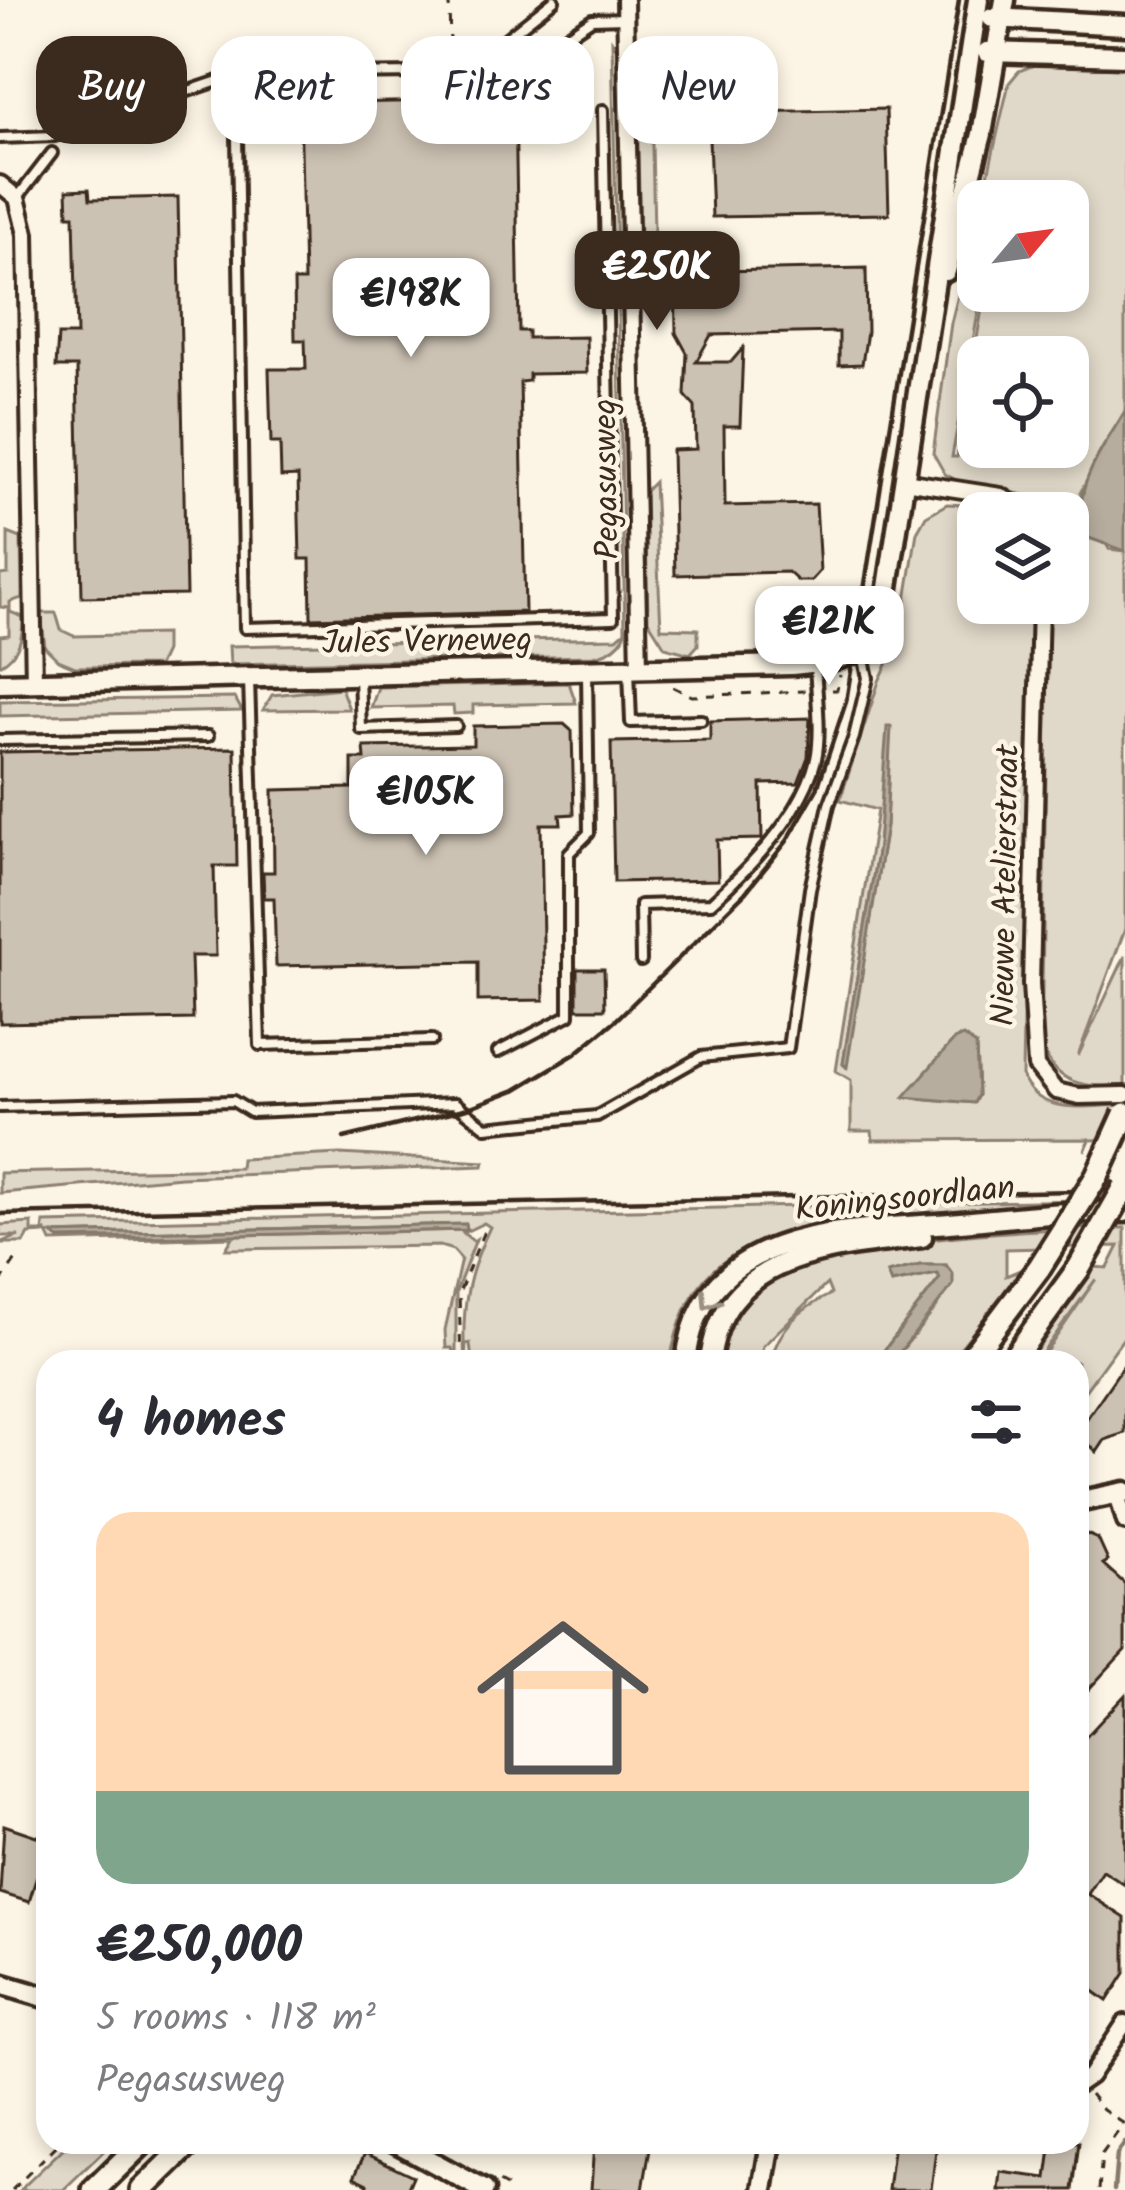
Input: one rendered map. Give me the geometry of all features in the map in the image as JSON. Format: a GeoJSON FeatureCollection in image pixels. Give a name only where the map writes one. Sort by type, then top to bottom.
{"type":"FeatureCollection","features":[{"type":"Feature","properties":{"kind":"main road"},"geometry":{"type":"LineString","coordinates":[[977,1350],[1040,1268],[1097,1176],[1125,1114]]}},
{"type":"Feature","properties":{"kind":"main road"},"geometry":{"type":"LineString","coordinates":[[1020,1350],[1079,1268],[1125,1187]]}},
{"type":"Feature","properties":{"kind":"main road"},"geometry":{"type":"LineString","coordinates":[[94,2190],[131,2154]]}},
{"type":"Feature","properties":{"kind":"main road"},"geometry":{"type":"LineString","coordinates":[[142,2190],[179,2154]]}},
{"type":"Feature","properties":{"kind":"street","name":"Pegasusweg"},"geometry":{"type":"LineString","coordinates":[[625,0],[634,668]]}},
{"type":"Feature","properties":{"kind":"street"},"geometry":{"type":"LineString","coordinates":[[858,653],[884,620],[977,8],[1125,25]]}},
{"type":"Feature","properties":{"kind":"street"},"geometry":{"type":"LineString","coordinates":[[930,327],[963,212],[1004,9]]}},
{"type":"Feature","properties":{"kind":"street"},"geometry":{"type":"LineString","coordinates":[[970,50],[1125,56]]}},
{"type":"Feature","properties":{"kind":"street"},"geometry":{"type":"LineString","coordinates":[[0,184],[17,198],[26,234],[34,683]]}},
{"type":"Feature","properties":{"kind":"street"},"geometry":{"type":"LineString","coordinates":[[904,481],[974,492]]}},
{"type":"Feature","properties":{"kind":"street","name":"Nieuwe Atelierstraat"},"geometry":{"type":"LineString","coordinates":[[1040,624],[1030,1034],[1036,1066],[1056,1091],[1079,1096],[1125,1095]]}},
{"type":"Feature","properties":{"kind":"street","name":"Jules Verneweg"},"geometry":{"type":"LineString","coordinates":[[0,683],[815,663],[858,653]]}},
{"type":"Feature","properties":{"kind":"street","name":"Koningsoordlaan"},"geometry":{"type":"LineString","coordinates":[[689,1350],[699,1314],[715,1290],[733,1270],[777,1245],[830,1232],[1125,1212]]}},
{"type":"Feature","properties":{"kind":"street","name":"Koningsoordlaan"},"geometry":{"type":"LineString","coordinates":[[715,1350],[732,1305],[766,1270],[811,1251],[954,1232],[1093,1220],[1125,1222]]}},
{"type":"Feature","properties":{"kind":"street"},"geometry":{"type":"LineString","coordinates":[[1089,1500],[1121,1493],[1125,1522]]}},
{"type":"Feature","properties":{"kind":"street"},"geometry":{"type":"LineString","coordinates":[[0,1984],[36,1994]]}},
{"type":"Feature","properties":{"kind":"street"},"geometry":{"type":"LineString","coordinates":[[1089,2071],[1125,2023]]}},
{"type":"Feature","properties":{"kind":"street"},"geometry":{"type":"LineString","coordinates":[[418,2154],[484,2190]]}},
{"type":"Feature","properties":{"kind":"street"},"geometry":{"type":"LineString","coordinates":[[763,2190],[769,2154]]}},
{"type":"Feature","properties":{"kind":"lane"},"geometry":{"type":"LineString","coordinates":[[509,36],[554,0]]}},
{"type":"Feature","properties":{"kind":"lane"},"geometry":{"type":"LineString","coordinates":[[566,36],[592,19],[626,18]]}},
{"type":"Feature","properties":{"kind":"lane"},"geometry":{"type":"LineString","coordinates":[[0,138],[55,136],[211,84]]}},
{"type":"Feature","properties":{"kind":"lane"},"geometry":{"type":"LineString","coordinates":[[237,144],[245,628],[613,618],[603,110]]}},
{"type":"Feature","properties":{"kind":"lane"},"geometry":{"type":"LineString","coordinates":[[17,198],[52,153]]}},
{"type":"Feature","properties":{"kind":"lane"},"geometry":{"type":"LineString","coordinates":[[0,1107],[232,1101],[250,1112],[455,1103],[486,1127],[597,1116],[701,1057],[788,1048],[814,868],[868,678],[858,653]]}},
{"type":"Feature","properties":{"kind":"lane"},"geometry":{"type":"LineString","coordinates":[[641,961],[640,905],[710,903],[756,856],[797,798],[816,758],[815,663]]}},
{"type":"Feature","properties":{"kind":"lane"},"geometry":{"type":"LineString","coordinates":[[634,668],[631,722],[701,720]]}},
{"type":"Feature","properties":{"kind":"lane"},"geometry":{"type":"LineString","coordinates":[[498,1052],[569,1015],[569,853],[589,833],[587,670]]}},
{"type":"Feature","properties":{"kind":"lane"},"geometry":{"type":"LineString","coordinates":[[359,675],[361,730],[456,727]]}},
{"type":"Feature","properties":{"kind":"lane"},"geometry":{"type":"LineString","coordinates":[[249,678],[260,1045],[432,1040]]}},
{"type":"Feature","properties":{"kind":"lane"},"geometry":{"type":"LineString","coordinates":[[0,740],[208,736]]}},
{"type":"Feature","properties":{"kind":"path"},"geometry":{"type":"LineString","coordinates":[[449,0],[450,36]]}},
{"type":"Feature","properties":{"kind":"path"},"geometry":{"type":"LineString","coordinates":[[461,1350],[459,1293],[484,1231]]}},
{"type":"Feature","properties":{"kind":"path"},"geometry":{"type":"LineString","coordinates":[[0,1283],[17,1258]]}},
{"type":"Feature","properties":{"kind":"path"},"geometry":{"type":"LineString","coordinates":[[1089,2095],[1125,2123],[1102,2154],[1099,2190]]}},
{"type":"Feature","properties":{"kind":"path"},"geometry":{"type":"LineString","coordinates":[[12,2190],[48,2154]]}},
{"type":"Feature","properties":{"kind":"shaded area"},"geometry":{"type":"Polygon","coordinates":[[[612,41],[618,50],[630,616],[623,638],[614,648],[593,656],[230,664],[229,646],[617,638],[625,631],[612,41]]]}},
{"type":"Feature","properties":{"kind":"shaded area"},"geometry":{"type":"Polygon","coordinates":[[[1034,65],[1125,68],[1125,411],[1081,492],[1010,492],[956,480],[945,474],[933,453],[957,299],[957,312],[978,312],[974,336],[957,336],[957,429],[952,457],[957,457],[957,468],[1089,468],[1089,336],[977,336],[981,312],[1089,312],[1089,180],[987,180],[1009,83],[1019,71],[1034,65]]]}},
{"type":"Feature","properties":{"kind":"shaded area"},"geometry":{"type":"Polygon","coordinates":[[[638,144],[652,144],[654,232],[648,233],[646,247],[640,243],[638,144]]]}},
{"type":"Feature","properties":{"kind":"shaded area"},"geometry":{"type":"Polygon","coordinates":[[[1125,411],[1125,551],[1089,538],[1089,492],[1083,492],[1125,411]]]}},
{"type":"Feature","properties":{"kind":"shaded area"},"geometry":{"type":"Polygon","coordinates":[[[654,482],[661,628],[698,629],[698,645],[690,654],[665,647],[648,620],[645,491],[654,482]]]}},
{"type":"Feature","properties":{"kind":"shaded area"},"geometry":{"type":"Polygon","coordinates":[[[947,504],[957,505],[957,624],[1031,624],[1022,1076],[1030,1089],[1052,1104],[1125,1105],[1125,1139],[1090,1140],[1085,1151],[1089,1139],[873,1140],[872,1131],[851,1131],[851,1080],[836,1071],[877,810],[840,800],[879,681],[900,638],[917,532],[926,516],[947,504]],[[890,727],[846,1067],[886,826],[890,727]],[[959,1037],[906,1097],[974,1103],[978,1095],[976,1048],[959,1037]]]}},
{"type":"Feature","properties":{"kind":"shaded area"},"geometry":{"type":"Polygon","coordinates":[[[1089,510],[1109,549],[1125,551],[1125,929],[1078,1056],[1125,956],[1125,1087],[1084,1084],[1063,1076],[1046,1057],[1041,1043],[1049,624],[1089,624],[1089,510]]]}},
{"type":"Feature","properties":{"kind":"shaded area"},"geometry":{"type":"Polygon","coordinates":[[[8,533],[21,538],[22,598],[10,602],[10,612],[23,617],[23,625],[16,651],[0,665],[0,636],[9,635],[9,608],[0,607],[0,575],[8,574],[8,533]]]}},
{"type":"Feature","properties":{"kind":"shaded area"},"geometry":{"type":"Polygon","coordinates":[[[41,613],[56,613],[61,630],[74,636],[165,634],[165,651],[158,666],[75,667],[58,660],[45,647],[41,613]]]}},
{"type":"Feature","properties":{"kind":"shaded area"},"geometry":{"type":"Polygon","coordinates":[[[569,683],[576,703],[473,705],[473,713],[454,714],[453,706],[371,708],[378,687],[569,683]]]}},
{"type":"Feature","properties":{"kind":"shaded area"},"geometry":{"type":"Polygon","coordinates":[[[341,688],[349,709],[263,710],[272,695],[341,688]]]}},
{"type":"Feature","properties":{"kind":"shaded area"},"geometry":{"type":"Polygon","coordinates":[[[235,698],[242,711],[0,716],[0,701],[235,698]]]}},
{"type":"Feature","properties":{"kind":"shaded area"},"geometry":{"type":"Polygon","coordinates":[[[887,727],[891,727],[886,826],[847,1067],[843,1064],[878,846],[887,727]]]}},
{"type":"Feature","properties":{"kind":"shaded area"},"geometry":{"type":"Polygon","coordinates":[[[963,1036],[976,1045],[978,1095],[974,1103],[904,1097],[954,1040],[963,1036]]]}},
{"type":"Feature","properties":{"kind":"shaded area"},"geometry":{"type":"Polygon","coordinates":[[[340,1154],[484,1162],[483,1166],[181,1177],[0,1193],[0,1173],[240,1168],[241,1159],[340,1154]]]}},
{"type":"Feature","properties":{"kind":"shaded area"},"geometry":{"type":"Polygon","coordinates":[[[1125,1199],[1125,1208],[805,1231],[752,1245],[713,1271],[698,1288],[673,1350],[471,1350],[470,1343],[465,1350],[471,1277],[490,1227],[484,1223],[463,1233],[476,1239],[456,1292],[456,1350],[446,1348],[445,1330],[461,1259],[440,1246],[226,1249],[233,1237],[51,1242],[46,1231],[44,1233],[29,1234],[24,1243],[0,1243],[19,1236],[0,1236],[0,1225],[32,1223],[32,1232],[43,1232],[44,1223],[1125,1199]],[[466,1224],[54,1234],[59,1239],[467,1230],[466,1224]]]}},
{"type":"Feature","properties":{"kind":"shaded area"},"geometry":{"type":"Polygon","coordinates":[[[466,1224],[467,1230],[59,1239],[51,1234],[466,1224]]]}},
{"type":"Feature","properties":{"kind":"shaded area"},"geometry":{"type":"Polygon","coordinates":[[[1125,1228],[1125,1336],[1089,1386],[1089,1350],[1047,1350],[1096,1279],[1045,1350],[1032,1350],[1091,1267],[1108,1268],[1119,1246],[1006,1249],[1006,1276],[1025,1268],[959,1350],[902,1350],[937,1307],[946,1265],[920,1265],[887,1273],[891,1283],[937,1274],[940,1278],[884,1350],[774,1350],[792,1320],[831,1294],[827,1284],[762,1350],[721,1350],[745,1300],[762,1283],[791,1268],[881,1246],[1044,1230],[1125,1228]]]}},
{"type":"Feature","properties":{"kind":"shaded area"},"geometry":{"type":"Polygon","coordinates":[[[946,1265],[953,1274],[953,1285],[902,1350],[884,1350],[940,1278],[937,1274],[891,1283],[887,1273],[946,1265]]]}},
{"type":"Feature","properties":{"kind":"shaded area"},"geometry":{"type":"Polygon","coordinates":[[[58,2154],[100,2154],[63,2190],[20,2190],[58,2154]]]}},
{"type":"Feature","properties":{"kind":"building"},"geometry":{"type":"Polygon","coordinates":[[[377,102],[401,102],[401,144],[516,144],[519,331],[528,331],[528,338],[586,337],[587,373],[529,374],[529,381],[520,382],[525,612],[311,618],[310,559],[300,559],[298,476],[281,477],[280,443],[271,443],[269,369],[306,369],[305,340],[295,340],[294,281],[304,281],[301,144],[377,144],[377,102]]]}},
{"type":"Feature","properties":{"kind":"building"},"geometry":{"type":"Polygon","coordinates":[[[886,109],[889,214],[712,217],[709,144],[778,144],[778,111],[886,109]]]}},
{"type":"Feature","properties":{"kind":"building"},"geometry":{"type":"Polygon","coordinates":[[[89,189],[90,199],[178,197],[186,595],[82,597],[77,367],[56,367],[58,335],[77,335],[74,215],[68,215],[67,190],[89,189]]]}},
{"type":"Feature","properties":{"kind":"building"},"geometry":{"type":"Polygon","coordinates":[[[866,268],[867,332],[862,364],[839,365],[839,332],[711,335],[696,362],[731,362],[743,348],[740,426],[724,426],[725,506],[816,504],[820,571],[811,581],[798,581],[788,572],[675,575],[672,450],[696,449],[695,407],[685,395],[687,353],[676,333],[675,272],[866,268]]]}},
{"type":"Feature","properties":{"kind":"building"},"geometry":{"type":"Polygon","coordinates":[[[810,718],[808,757],[798,783],[761,784],[762,839],[717,840],[718,880],[614,882],[611,742],[710,740],[710,721],[810,718]]]}},
{"type":"Feature","properties":{"kind":"building"},"geometry":{"type":"Polygon","coordinates":[[[564,724],[572,731],[574,814],[560,815],[561,824],[541,824],[544,1000],[478,1001],[478,962],[276,966],[274,898],[264,898],[263,872],[274,872],[273,790],[352,788],[352,759],[365,759],[364,747],[473,745],[473,726],[564,724]]]}},
{"type":"Feature","properties":{"kind":"building"},"geometry":{"type":"Polygon","coordinates":[[[235,748],[237,866],[214,866],[216,956],[191,956],[193,1019],[0,1023],[0,752],[235,748]]]}},
{"type":"Feature","properties":{"kind":"building"},"geometry":{"type":"Polygon","coordinates":[[[577,969],[604,969],[605,1009],[577,1009],[577,969]]]}},
{"type":"Feature","properties":{"kind":"building"},"geometry":{"type":"Polygon","coordinates":[[[1125,1363],[1125,1433],[1105,1440],[1097,1452],[1089,1444],[1089,1416],[1125,1363]]]}},
{"type":"Feature","properties":{"kind":"building"},"geometry":{"type":"Polygon","coordinates":[[[1089,1535],[1098,1539],[1108,1561],[1103,1564],[1125,1584],[1125,1650],[1089,1689],[1089,1535]]]}},
{"type":"Feature","properties":{"kind":"building"},"geometry":{"type":"Polygon","coordinates":[[[1125,1695],[1125,1885],[1103,1871],[1089,1892],[1089,1734],[1125,1695]]]}},
{"type":"Feature","properties":{"kind":"building"},"geometry":{"type":"Polygon","coordinates":[[[4,1825],[36,1836],[36,1879],[29,1902],[0,1893],[4,1825]]]}},
{"type":"Feature","properties":{"kind":"building"},"geometry":{"type":"Polygon","coordinates":[[[1089,1895],[1125,1918],[1125,1973],[1107,2001],[1089,1988],[1089,1895]]]}},
{"type":"Feature","properties":{"kind":"building"},"geometry":{"type":"Polygon","coordinates":[[[365,2154],[413,2176],[407,2190],[365,2190],[368,2184],[354,2177],[365,2154]]]}},
{"type":"Feature","properties":{"kind":"building"},"geometry":{"type":"Polygon","coordinates":[[[593,2154],[649,2154],[643,2190],[591,2190],[593,2154]]]}},
{"type":"Feature","properties":{"kind":"building"},"geometry":{"type":"Polygon","coordinates":[[[892,2154],[936,2154],[931,2190],[888,2190],[892,2154]]]}},
{"type":"Feature","properties":{"kind":"building"},"geometry":{"type":"Polygon","coordinates":[[[1050,2154],[1078,2154],[1073,2190],[999,2190],[1001,2172],[1047,2178],[1050,2154]]]}},
{"type":"Feature","properties":{"kind":"waterway"},"geometry":{"type":"LineString","coordinates":[[1114,2190],[1117,2154],[1125,2143]]}},
{"type":"Feature","properties":{"kind":"railway"},"geometry":{"type":"LineString","coordinates":[[344,1138],[468,1108],[515,1090],[575,1054],[745,893],[787,841],[817,789],[846,702],[959,0]]}},
{"type":"Feature","properties":{"kind":"railway"},"geometry":{"type":"LineString","coordinates":[[0,1214],[1125,1190]]}}]}
